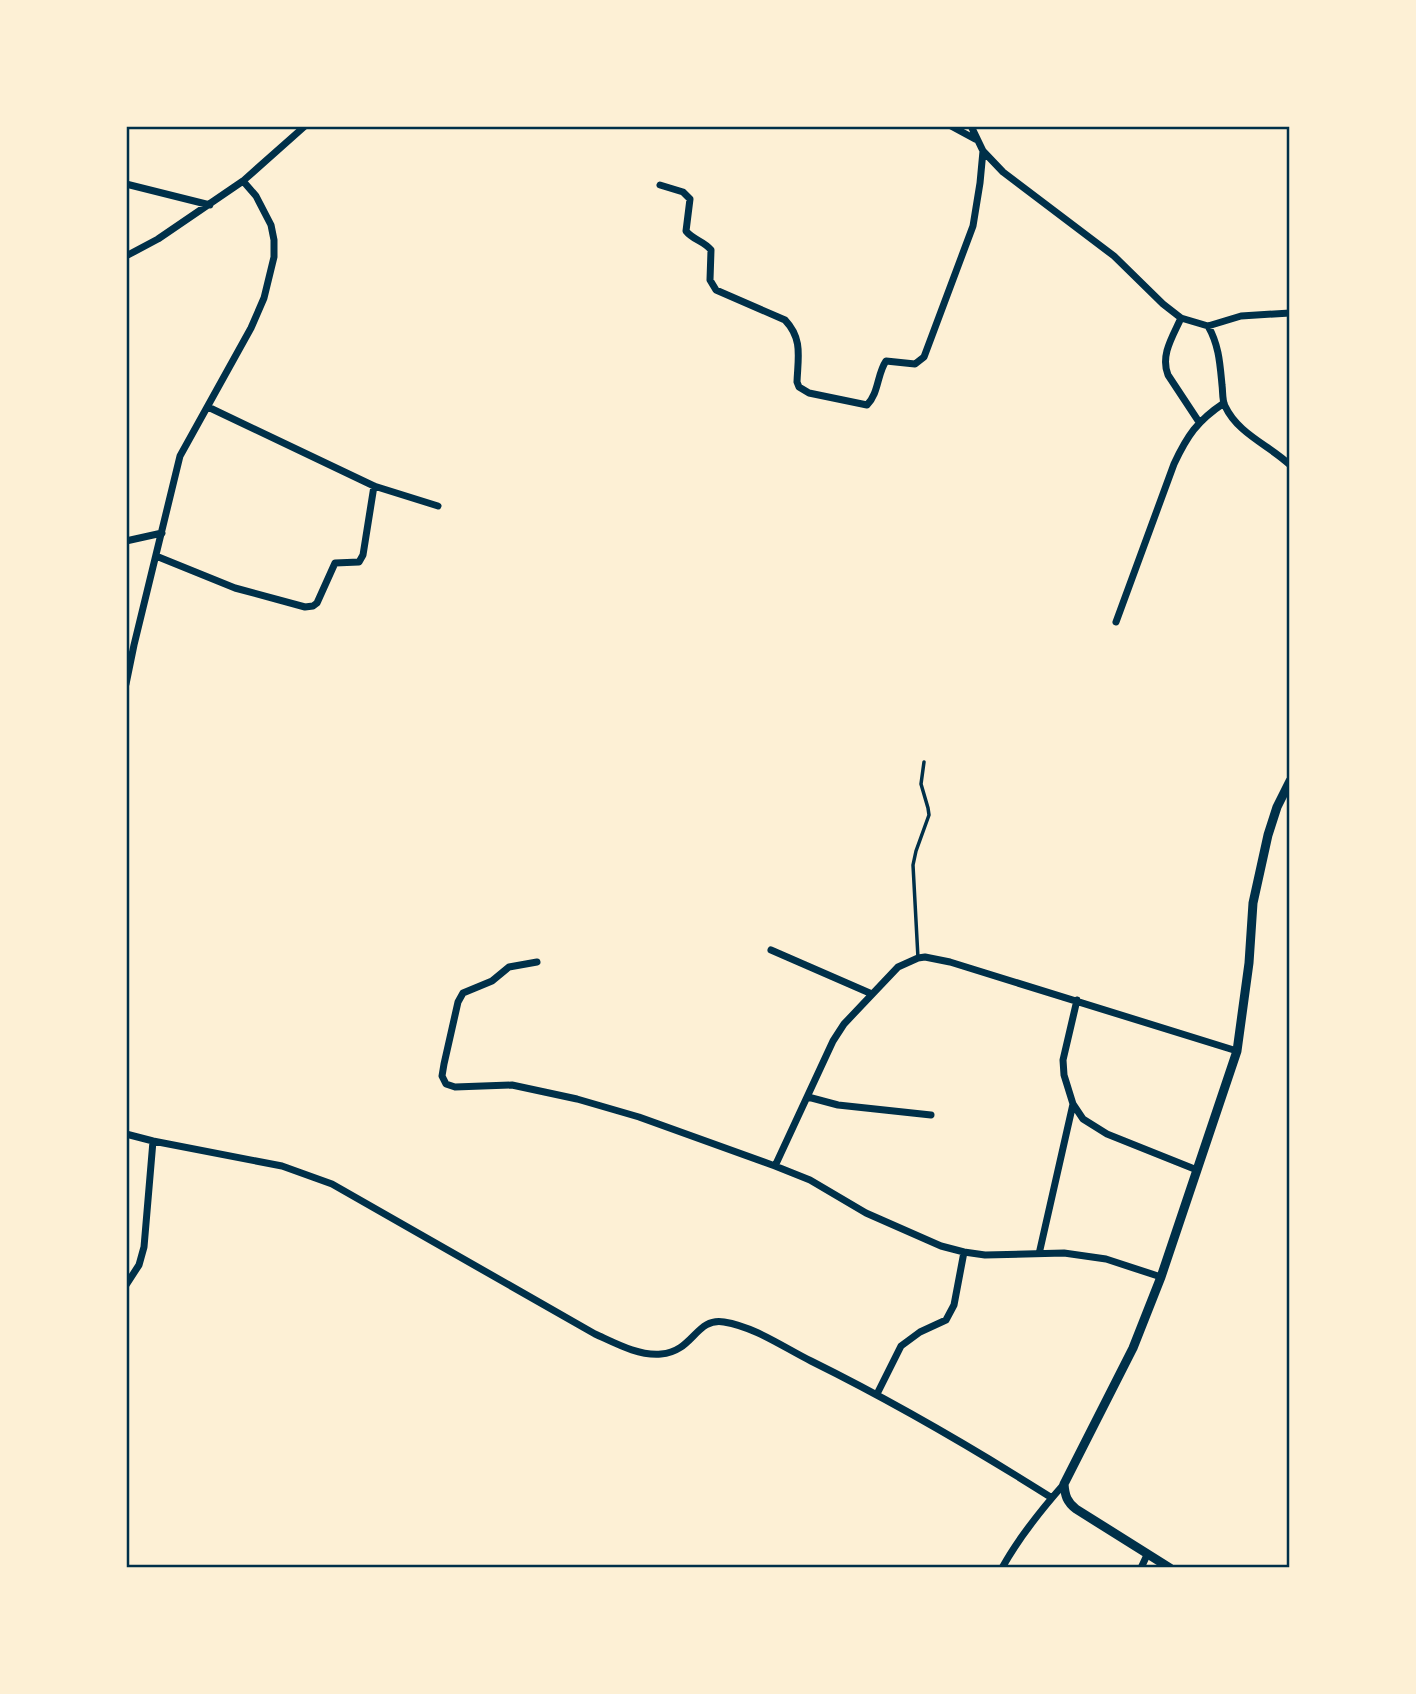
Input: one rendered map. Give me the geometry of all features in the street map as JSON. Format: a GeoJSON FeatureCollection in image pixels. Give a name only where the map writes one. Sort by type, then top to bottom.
{"type":"FeatureCollection","features":[{"type":"Feature","properties":{"kind":"street"},"geometry":{"type":"LineString","coordinates":[[126,256],[210,205],[243,181],[305,126]]}},
{"type":"Feature","properties":{"kind":"street"},"geometry":{"type":"LineString","coordinates":[[950,126],[975,139]]}},
{"type":"Feature","properties":{"kind":"street"},"geometry":{"type":"LineString","coordinates":[[971,126],[982,151],[1003,172],[1114,256],[1163,304],[1181,317],[1209,326],[1241,316],[1290,313]]}},
{"type":"Feature","properties":{"kind":"street"},"geometry":{"type":"LineString","coordinates":[[660,185],[683,192],[690,199],[686,231],[690,237],[706,244],[711,250],[710,280],[716,290],[785,320],[793,329],[799,347],[799,387],[809,393],[867,404],[873,398],[886,361],[915,364],[924,357],[973,226],[982,151]]}},
{"type":"Feature","properties":{"kind":"street"},"geometry":{"type":"LineString","coordinates":[[126,684],[180,456],[251,328],[264,298],[274,257],[271,225],[256,196],[243,181]]}},
{"type":"Feature","properties":{"kind":"street"},"geometry":{"type":"LineString","coordinates":[[126,184],[210,205]]}},
{"type":"Feature","properties":{"kind":"street"},"geometry":{"type":"LineString","coordinates":[[1181,317],[1166,350],[1165,367],[1199,422]]}},
{"type":"Feature","properties":{"kind":"street"},"geometry":{"type":"LineString","coordinates":[[1209,326],[1219,352],[1224,403],[1233,420],[1290,466]]}},
{"type":"Feature","properties":{"kind":"street"},"geometry":{"type":"LineString","coordinates":[[1116,622],[1183,444],[1199,422],[1224,403]]}},
{"type":"Feature","properties":{"kind":"street"},"geometry":{"type":"LineString","coordinates":[[208,407],[374,486],[438,506]]}},
{"type":"Feature","properties":{"kind":"street"},"geometry":{"type":"LineString","coordinates":[[156,556],[235,588],[305,607],[313,606],[317,603],[335,564],[359,562],[363,555],[374,486]]}},
{"type":"Feature","properties":{"kind":"street"},"geometry":{"type":"LineString","coordinates":[[126,541],[162,533]]}},
{"type":"Feature","properties":{"kind":"street"},"geometry":{"type":"LineString","coordinates":[[1002,1568],[1039,1512],[1064,1484],[1133,1348],[1161,1277],[1237,1051],[1249,963],[1253,903],[1268,835],[1277,807],[1290,782]]}},
{"type":"Feature","properties":{"kind":"street"},"geometry":{"type":"LineString","coordinates":[[771,950],[872,995]]}},
{"type":"Feature","properties":{"kind":"street"},"geometry":{"type":"LineString","coordinates":[[775,1166],[832,1041],[844,1024],[898,967],[918,958],[950,962],[1237,1051]]}},
{"type":"Feature","properties":{"kind":"street"},"geometry":{"type":"LineString","coordinates":[[537,962],[509,967],[492,981],[463,993],[458,1002],[444,1064],[442,1076],[446,1084],[456,1087],[512,1085],[577,1099],[639,1117],[810,1180],[866,1213],[941,1246],[985,1255],[1064,1253],[1106,1259],[1161,1277]]}},
{"type":"Feature","properties":{"kind":"street"},"geometry":{"type":"LineString","coordinates":[[1077,1000],[1063,1060],[1064,1075],[1073,1104],[1083,1119],[1107,1134],[1197,1170]]}},
{"type":"Feature","properties":{"kind":"street"},"geometry":{"type":"LineString","coordinates":[[808,1097],[838,1105],[931,1115]]}},
{"type":"Feature","properties":{"kind":"street"},"geometry":{"type":"LineString","coordinates":[[1039,1254],[1073,1104]]}},
{"type":"Feature","properties":{"kind":"street"},"geometry":{"type":"LineString","coordinates":[[126,1134],[282,1166],[332,1184],[595,1334],[623,1347],[661,1354],[684,1347],[705,1324],[713,1321],[744,1327],[877,1394],[979,1452],[1052,1498]]}},
{"type":"Feature","properties":{"kind":"street"},"geometry":{"type":"LineString","coordinates":[[126,1285],[139,1265],[144,1247],[153,1141]]}},
{"type":"Feature","properties":{"kind":"street"},"geometry":{"type":"LineString","coordinates":[[877,1394],[901,1346],[920,1332],[946,1320],[954,1305],[964,1252]]}},
{"type":"Feature","properties":{"kind":"street"},"geometry":{"type":"LineString","coordinates":[[1064,1484],[1065,1495],[1076,1510],[1170,1568]]}},
{"type":"Feature","properties":{"kind":"street"},"geometry":{"type":"LineString","coordinates":[[1141,1568],[1147,1555]]}},
{"type":"Feature","properties":{"kind":"lane"},"geometry":{"type":"LineString","coordinates":[[918,958],[913,865],[929,815],[921,784],[924,762]]}}]}
